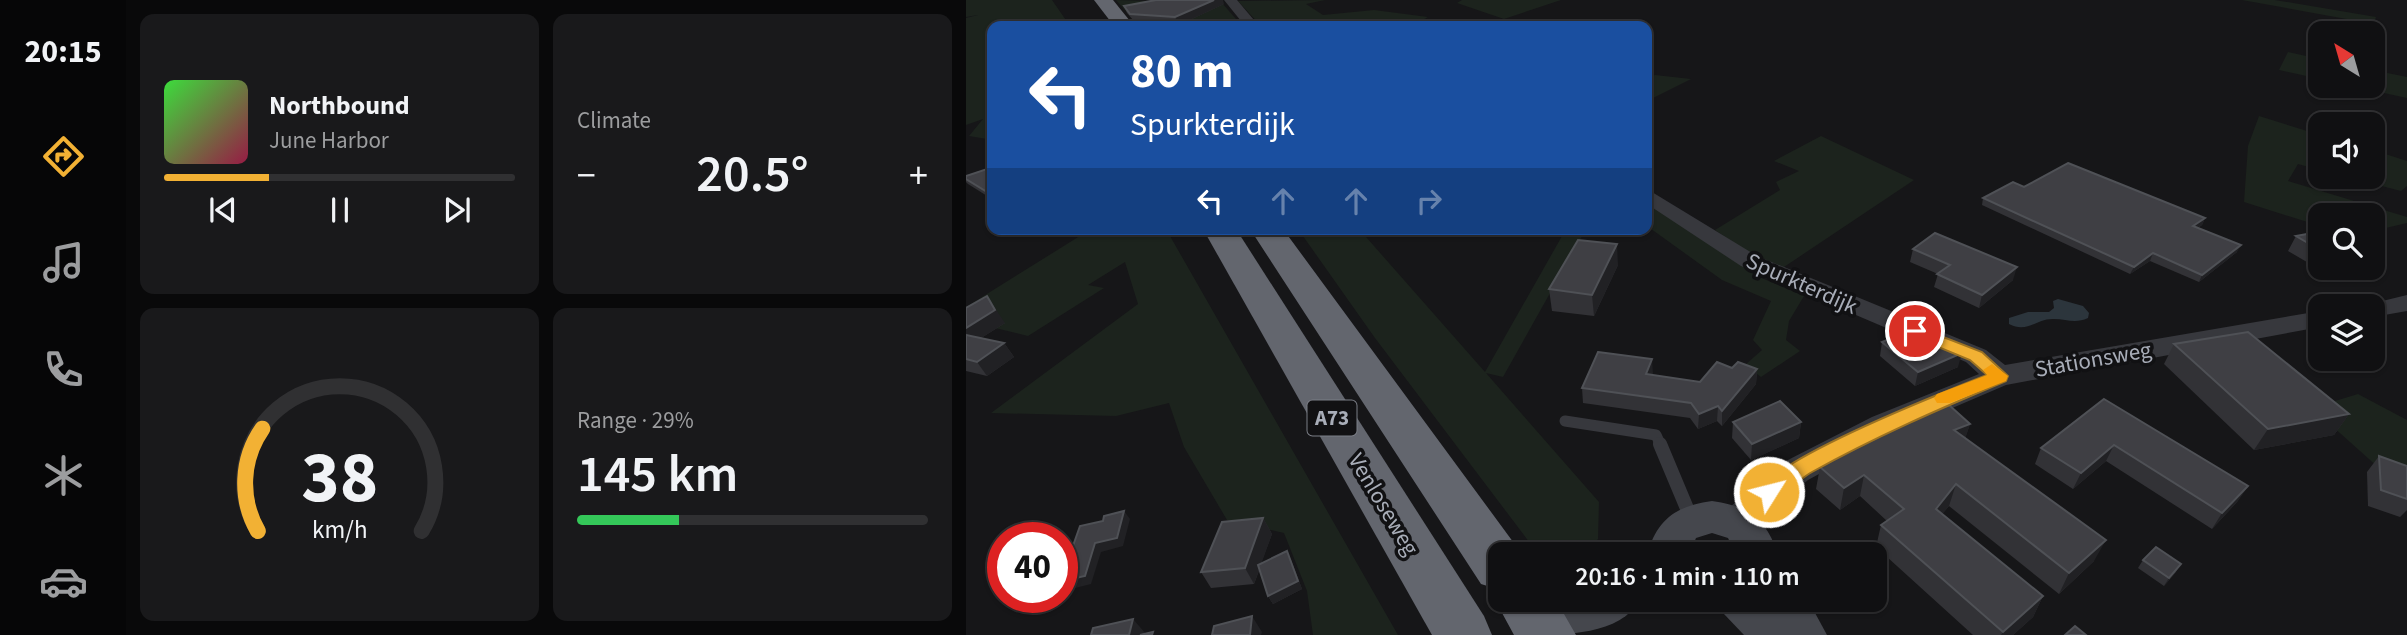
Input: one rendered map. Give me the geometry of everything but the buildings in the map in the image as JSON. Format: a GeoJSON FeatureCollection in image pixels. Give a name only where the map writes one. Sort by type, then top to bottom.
{"type":"FeatureCollection","features":[{"type":"Feature","properties":{"kind":"highway"},"geometry":{"type":"LineString","coordinates":[[1103,0],[1120,21]]}},
{"type":"Feature","properties":{"kind":"highway","name":"Venloseweg"},"geometry":{"type":"LineString","coordinates":[[1223,235],[1454,621]]}},
{"type":"Feature","properties":{"kind":"highway","name":"A73"},"geometry":{"type":"LineString","coordinates":[[1270,235],[1488,550]]}},
{"type":"Feature","properties":{"kind":"highway"},"geometry":{"type":"LineString","coordinates":[[1532,612],[1548,635]]}},
{"type":"Feature","properties":{"kind":"main road"},"geometry":{"type":"LineString","coordinates":[[1671,542],[1673,535],[1692,520],[1714,516],[1736,522],[1751,535],[1753,542]]}},
{"type":"Feature","properties":{"kind":"main road"},"geometry":{"type":"LineString","coordinates":[[1548,635],[1594,612]]}},
{"type":"Feature","properties":{"kind":"main road"},"geometry":{"type":"LineString","coordinates":[[1752,612],[1762,622],[1788,635]]}},
{"type":"Feature","properties":{"kind":"main road"},"geometry":{"type":"LineString","coordinates":[[1791,612],[1804,635]]}},
{"type":"Feature","properties":{"kind":"street"},"geometry":{"type":"LineString","coordinates":[[1230,0],[1248,21]]}},
{"type":"Feature","properties":{"kind":"street","name":"Spurkterdijk"},"geometry":{"type":"LineString","coordinates":[[1652,198],[1749,261],[1976,356],[2000,376]]}},
{"type":"Feature","properties":{"kind":"street"},"geometry":{"type":"LineString","coordinates":[[2385,307],[2407,303]]}},
{"type":"Feature","properties":{"kind":"street","name":"Stationsweg"},"geometry":{"type":"LineString","coordinates":[[1736,522],[1769,492],[1806,466],[1883,425],[2000,376],[2308,320]]}},
{"type":"Feature","properties":{"kind":"lane"},"geometry":{"type":"LineString","coordinates":[[1565,421],[1656,435],[1692,520]]}},
{"type":"Feature","properties":{"kind":"shaded area"},"geometry":{"type":"Polygon","coordinates":[[[966,0],[1052,0],[1067,21],[987,21],[987,139],[969,136],[983,119],[966,125],[966,18],[978,15],[966,17],[966,0]]]}},
{"type":"Feature","properties":{"kind":"shaded area"},"geometry":{"type":"Polygon","coordinates":[[[1116,0],[1222,3],[1238,21],[1135,21],[1116,0]]]}},
{"type":"Feature","properties":{"kind":"shaded area"},"geometry":{"type":"Polygon","coordinates":[[[1325,0],[1306,4],[1323,15],[1374,10],[1428,17],[1421,21],[1256,21],[1238,1],[1325,0]]]}},
{"type":"Feature","properties":{"kind":"shaded area"},"geometry":{"type":"Polygon","coordinates":[[[1462,0],[1561,0],[1504,19],[1457,3],[1462,0]]]}},
{"type":"Feature","properties":{"kind":"shaded area"},"geometry":{"type":"Polygon","coordinates":[[[2242,0],[2275,0],[2376,17],[2375,21],[2358,21],[2242,0]]]}},
{"type":"Feature","properties":{"kind":"shaded area"},"geometry":{"type":"Polygon","coordinates":[[[2288,52],[2308,56],[2308,76],[2279,70],[2288,52]]]}},
{"type":"Feature","properties":{"kind":"shaded area"},"geometry":{"type":"Polygon","coordinates":[[[2385,72],[2407,77],[2407,98],[2385,93],[2385,72]]]}},
{"type":"Feature","properties":{"kind":"shaded area"},"geometry":{"type":"Polygon","coordinates":[[[1655,75],[1691,79],[1652,98],[1652,76],[1655,75]]]}},
{"type":"Feature","properties":{"kind":"shaded area"},"geometry":{"type":"Polygon","coordinates":[[[2259,116],[2308,131],[2308,167],[2298,164],[2288,181],[2361,203],[2308,203],[2308,222],[2244,202],[2248,146],[2259,116]]]}},
{"type":"Feature","properties":{"kind":"shaded area"},"geometry":{"type":"Polygon","coordinates":[[[1821,136],[1914,180],[1781,269],[1765,264],[1715,230],[1780,190],[1776,182],[1799,171],[1774,161],[1821,136]]]}},
{"type":"Feature","properties":{"kind":"shaded area"},"geometry":{"type":"Polygon","coordinates":[[[2385,154],[2407,161],[2407,186],[2401,191],[2385,187],[2385,154]]]}},
{"type":"Feature","properties":{"kind":"shaded area"},"geometry":{"type":"Polygon","coordinates":[[[1652,205],[1757,276],[1804,296],[1789,321],[1786,340],[1800,351],[1761,377],[1745,365],[1762,350],[1753,340],[1771,301],[1722,280],[1652,230],[1652,205]]]}},
{"type":"Feature","properties":{"kind":"shaded area"},"geometry":{"type":"Polygon","coordinates":[[[2385,210],[2407,217],[2407,223],[2385,228],[2385,210]]]}},
{"type":"Feature","properties":{"kind":"shaded area"},"geometry":{"type":"Polygon","coordinates":[[[1081,235],[1169,235],[1398,635],[1313,635],[1307,591],[1284,533],[1227,520],[1184,447],[1169,403],[1116,416],[991,413],[1138,304],[1125,262],[1088,285],[1104,288],[1028,336],[966,321],[966,307],[1081,235]]]}},
{"type":"Feature","properties":{"kind":"shaded area"},"geometry":{"type":"Polygon","coordinates":[[[1302,235],[1364,235],[1485,372],[1563,235],[1583,235],[1503,377],[1486,373],[1599,502],[1598,539],[1595,542],[1529,542],[1375,338],[1302,235]]]}},
{"type":"Feature","properties":{"kind":"shaded area"},"geometry":{"type":"Polygon","coordinates":[[[2058,299],[2083,306],[2089,313],[2088,318],[2075,321],[2048,319],[2027,327],[2009,324],[2009,318],[2028,312],[2049,312],[2054,308],[2053,301],[2058,299]]]}},
{"type":"Feature","properties":{"kind":"shaded area"},"geometry":{"type":"Polygon","coordinates":[[[2358,394],[2407,420],[2407,493],[2312,408],[2358,394]]]}},
{"type":"Feature","properties":{"kind":"slow traffic"},"geometry":{"type":"LineString","coordinates":[[1943,398],[2000,376],[1992,370]]}},
{"type":"Feature","properties":{"kind":"route"},"geometry":{"type":"LineString","coordinates":[[1769,492],[1796,471],[1883,425],[2000,376],[1976,356],[1915,331]]}}]}
